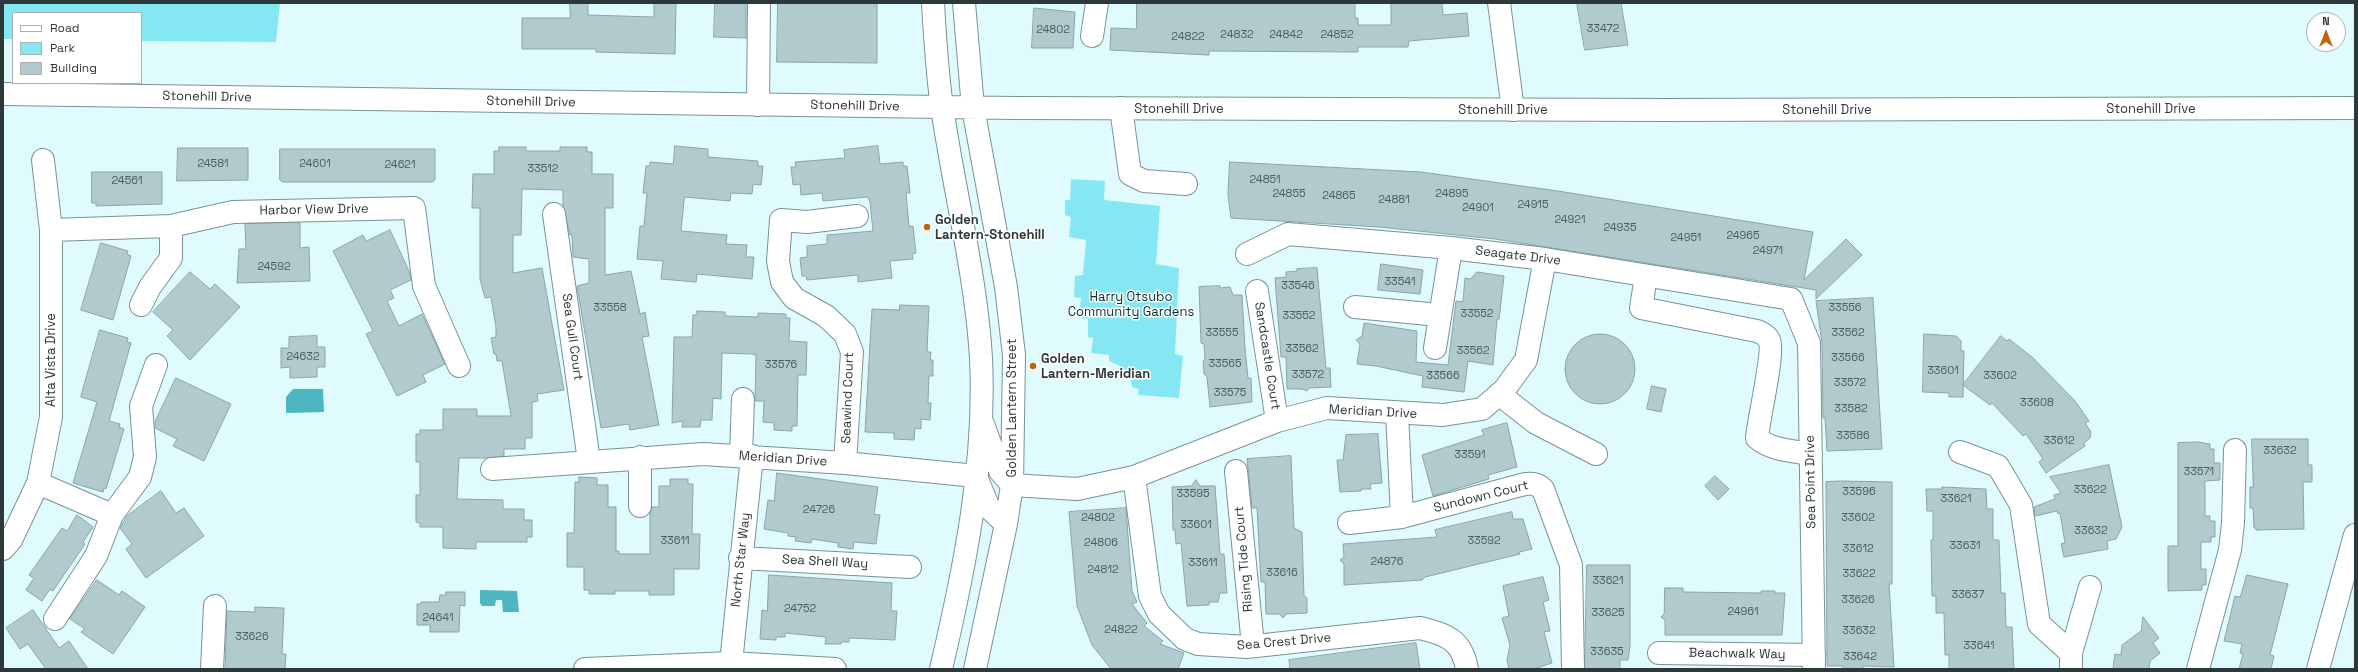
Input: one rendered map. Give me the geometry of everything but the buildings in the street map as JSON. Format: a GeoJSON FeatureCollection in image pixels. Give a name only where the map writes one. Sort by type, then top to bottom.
{"type":"FeatureCollection","features":[{"type":"Feature","properties":{"kind":"street"},"geometry":{"type":"LineString","coordinates":[[758,105],[759,3]]}},
{"type":"Feature","properties":{"kind":"street"},"geometry":{"type":"LineString","coordinates":[[934,3],[942,107],[972,288],[981,357],[981,419],[976,476],[963,574],[941,669]]}},
{"type":"Feature","properties":{"kind":"street","name":"Golden Lantern Street"},"geometry":{"type":"LineString","coordinates":[[964,3],[973,108],[1006,287],[1014,355],[1012,485],[1006,524],[975,669]]}},
{"type":"Feature","properties":{"kind":"street"},"geometry":{"type":"LineString","coordinates":[[1092,36],[1097,3]]}},
{"type":"Feature","properties":{"kind":"street"},"geometry":{"type":"LineString","coordinates":[[1499,3],[1512,110]]}},
{"type":"Feature","properties":{"kind":"street","name":"Stonehill Drive"},"geometry":{"type":"LineString","coordinates":[[3,94],[973,108],[1512,110],[2355,108]]}},
{"type":"Feature","properties":{"kind":"street"},"geometry":{"type":"LineString","coordinates":[[1121,108],[1130,174],[1144,181],[1186,184]]}},
{"type":"Feature","properties":{"kind":"street","name":"Alta Vista Drive"},"geometry":{"type":"LineString","coordinates":[[3,549],[11,540],[38,483],[51,416],[51,230],[43,160]]}},
{"type":"Feature","properties":{"kind":"street","name":"Harbor View Drive"},"geometry":{"type":"LineString","coordinates":[[51,230],[171,226],[233,212],[414,208],[424,286],[459,366]]}},
{"type":"Feature","properties":{"kind":"street","name":"Sea Gull Court"},"geometry":{"type":"LineString","coordinates":[[554,214],[589,461]]}},
{"type":"Feature","properties":{"kind":"street","name":"Seawind Court"},"geometry":{"type":"LineString","coordinates":[[845,463],[852,352],[845,334],[826,316],[794,298],[782,282],[778,261],[781,220],[807,222],[858,216]]}},
{"type":"Feature","properties":{"kind":"street"},"geometry":{"type":"LineString","coordinates":[[142,305],[150,287],[172,258],[171,226]]}},
{"type":"Feature","properties":{"kind":"street","name":"Seagate Drive"},"geometry":{"type":"LineString","coordinates":[[1247,254],[1288,234],[1451,248],[1545,259],[1791,299]]}},
{"type":"Feature","properties":{"kind":"street"},"geometry":{"type":"LineString","coordinates":[[1435,348],[1439,315],[1451,248]]}},
{"type":"Feature","properties":{"kind":"street","name":"Meridian Drive"},"geometry":{"type":"LineString","coordinates":[[1012,485],[1077,489],[1134,477],[1277,420],[1327,408],[1443,415],[1482,409],[1499,394],[1526,360],[1545,259]]}},
{"type":"Feature","properties":{"kind":"street"},"geometry":{"type":"LineString","coordinates":[[1646,276],[1641,308],[1757,331],[1765,335],[1770,341],[1770,355],[1757,438],[1768,445],[1811,454]]}},
{"type":"Feature","properties":{"kind":"street","name":"Sandcastle Court"},"geometry":{"type":"LineString","coordinates":[[1257,291],[1277,420]]}},
{"type":"Feature","properties":{"kind":"street","name":"Sea Point Drive"},"geometry":{"type":"LineString","coordinates":[[1791,299],[1809,343],[1814,662]]}},
{"type":"Feature","properties":{"kind":"street"},"geometry":{"type":"LineString","coordinates":[[1355,306],[1439,315]]}},
{"type":"Feature","properties":{"kind":"street"},"geometry":{"type":"LineString","coordinates":[[55,620],[96,556],[112,515],[140,477],[145,458],[142,406],[156,364]]}},
{"type":"Feature","properties":{"kind":"street"},"geometry":{"type":"LineString","coordinates":[[1499,394],[1536,423],[1596,454]]}},
{"type":"Feature","properties":{"kind":"street","name":"North Star Way"},"geometry":{"type":"LineString","coordinates":[[731,663],[747,456],[743,399]]}},
{"type":"Feature","properties":{"kind":"street"},"geometry":{"type":"LineString","coordinates":[[1396,413],[1402,517]]}},
{"type":"Feature","properties":{"kind":"street"},"geometry":{"type":"LineString","coordinates":[[981,419],[1000,470],[1012,485]]}},
{"type":"Feature","properties":{"kind":"street"},"geometry":{"type":"LineString","coordinates":[[2198,669],[2230,550],[2233,523],[2234,450]]}},
{"type":"Feature","properties":{"kind":"street"},"geometry":{"type":"LineString","coordinates":[[1960,452],[1998,466],[2021,506],[2039,624],[2071,661]]}},
{"type":"Feature","properties":{"kind":"street","name":"Meridian Drive"},"geometry":{"type":"LineString","coordinates":[[492,468],[703,454],[845,463],[976,476]]}},
{"type":"Feature","properties":{"kind":"street"},"geometry":{"type":"LineString","coordinates":[[640,457],[640,506]]}},
{"type":"Feature","properties":{"kind":"street","name":"Rising Tide Court"},"geometry":{"type":"LineString","coordinates":[[1236,471],[1253,646]]}},
{"type":"Feature","properties":{"kind":"street"},"geometry":{"type":"LineString","coordinates":[[976,476],[989,508],[1006,524]]}},
{"type":"Feature","properties":{"kind":"street","name":"Sea Crest Drive"},"geometry":{"type":"LineString","coordinates":[[1134,477],[1150,596],[1159,614],[1184,639],[1198,644],[1253,646],[1420,628],[1440,633],[1457,644],[1465,657],[1466,669]]}},
{"type":"Feature","properties":{"kind":"street"},"geometry":{"type":"LineString","coordinates":[[38,483],[112,515]]}},
{"type":"Feature","properties":{"kind":"street","name":"Sundown Court"},"geometry":{"type":"LineString","coordinates":[[1349,523],[1402,517],[1521,485],[1537,484],[1543,489],[1571,565],[1573,669]]}},
{"type":"Feature","properties":{"kind":"street"},"geometry":{"type":"LineString","coordinates":[[2318,669],[2355,535]]}},
{"type":"Feature","properties":{"kind":"street","name":"Sea Shell Way"},"geometry":{"type":"LineString","coordinates":[[740,558],[910,567]]}},
{"type":"Feature","properties":{"kind":"street"},"geometry":{"type":"LineString","coordinates":[[2071,661],[2090,587]]}},
{"type":"Feature","properties":{"kind":"street"},"geometry":{"type":"LineString","coordinates":[[212,669],[215,606]]}},
{"type":"Feature","properties":{"kind":"street","name":"Beachwalk Way"},"geometry":{"type":"LineString","coordinates":[[1659,653],[1814,662]]}},
{"type":"Feature","properties":{"kind":"street"},"geometry":{"type":"LineString","coordinates":[[584,669],[731,663],[835,669]]}},
{"type":"Feature","properties":{"kind":"green space"},"geometry":{"type":"Polygon","coordinates":[[[3,3],[280,3],[276,42],[142,41],[142,12],[12,12],[12,39],[3,39],[3,3]]]}},
{"type":"Feature","properties":{"kind":"green space","name":"Harry Otsubo Community Gardens"},"geometry":{"type":"Polygon","coordinates":[[[1071,179],[1105,181],[1104,200],[1160,206],[1156,264],[1179,268],[1175,354],[1183,356],[1179,398],[1138,395],[1139,389],[1132,387],[1125,370],[1109,361],[1109,355],[1091,353],[1093,338],[1088,337],[1088,319],[1079,318],[1081,298],[1074,297],[1075,276],[1083,275],[1086,240],[1069,237],[1071,217],[1065,215],[1065,200],[1070,200],[1071,179]]]}},
{"type":"Feature","properties":{"kind":"shaded area"},"geometry":{"type":"Polygon","coordinates":[[[293,389],[323,389],[324,412],[286,413],[286,397],[293,389]]]}},
{"type":"Feature","properties":{"kind":"shaded area"},"geometry":{"type":"Polygon","coordinates":[[[480,590],[517,591],[519,612],[503,612],[502,600],[496,600],[495,606],[482,606],[480,603],[480,590]]]}},
{"type":"Feature","properties":{"kind":"place","name":"Golden Lantern-Stonehill"},"geometry":{"type":"Point","coordinates":[927,227]}},
{"type":"Feature","properties":{"kind":"place","name":"Golden Lantern-Meridian"},"geometry":{"type":"Point","coordinates":[1033,366]}}]}
